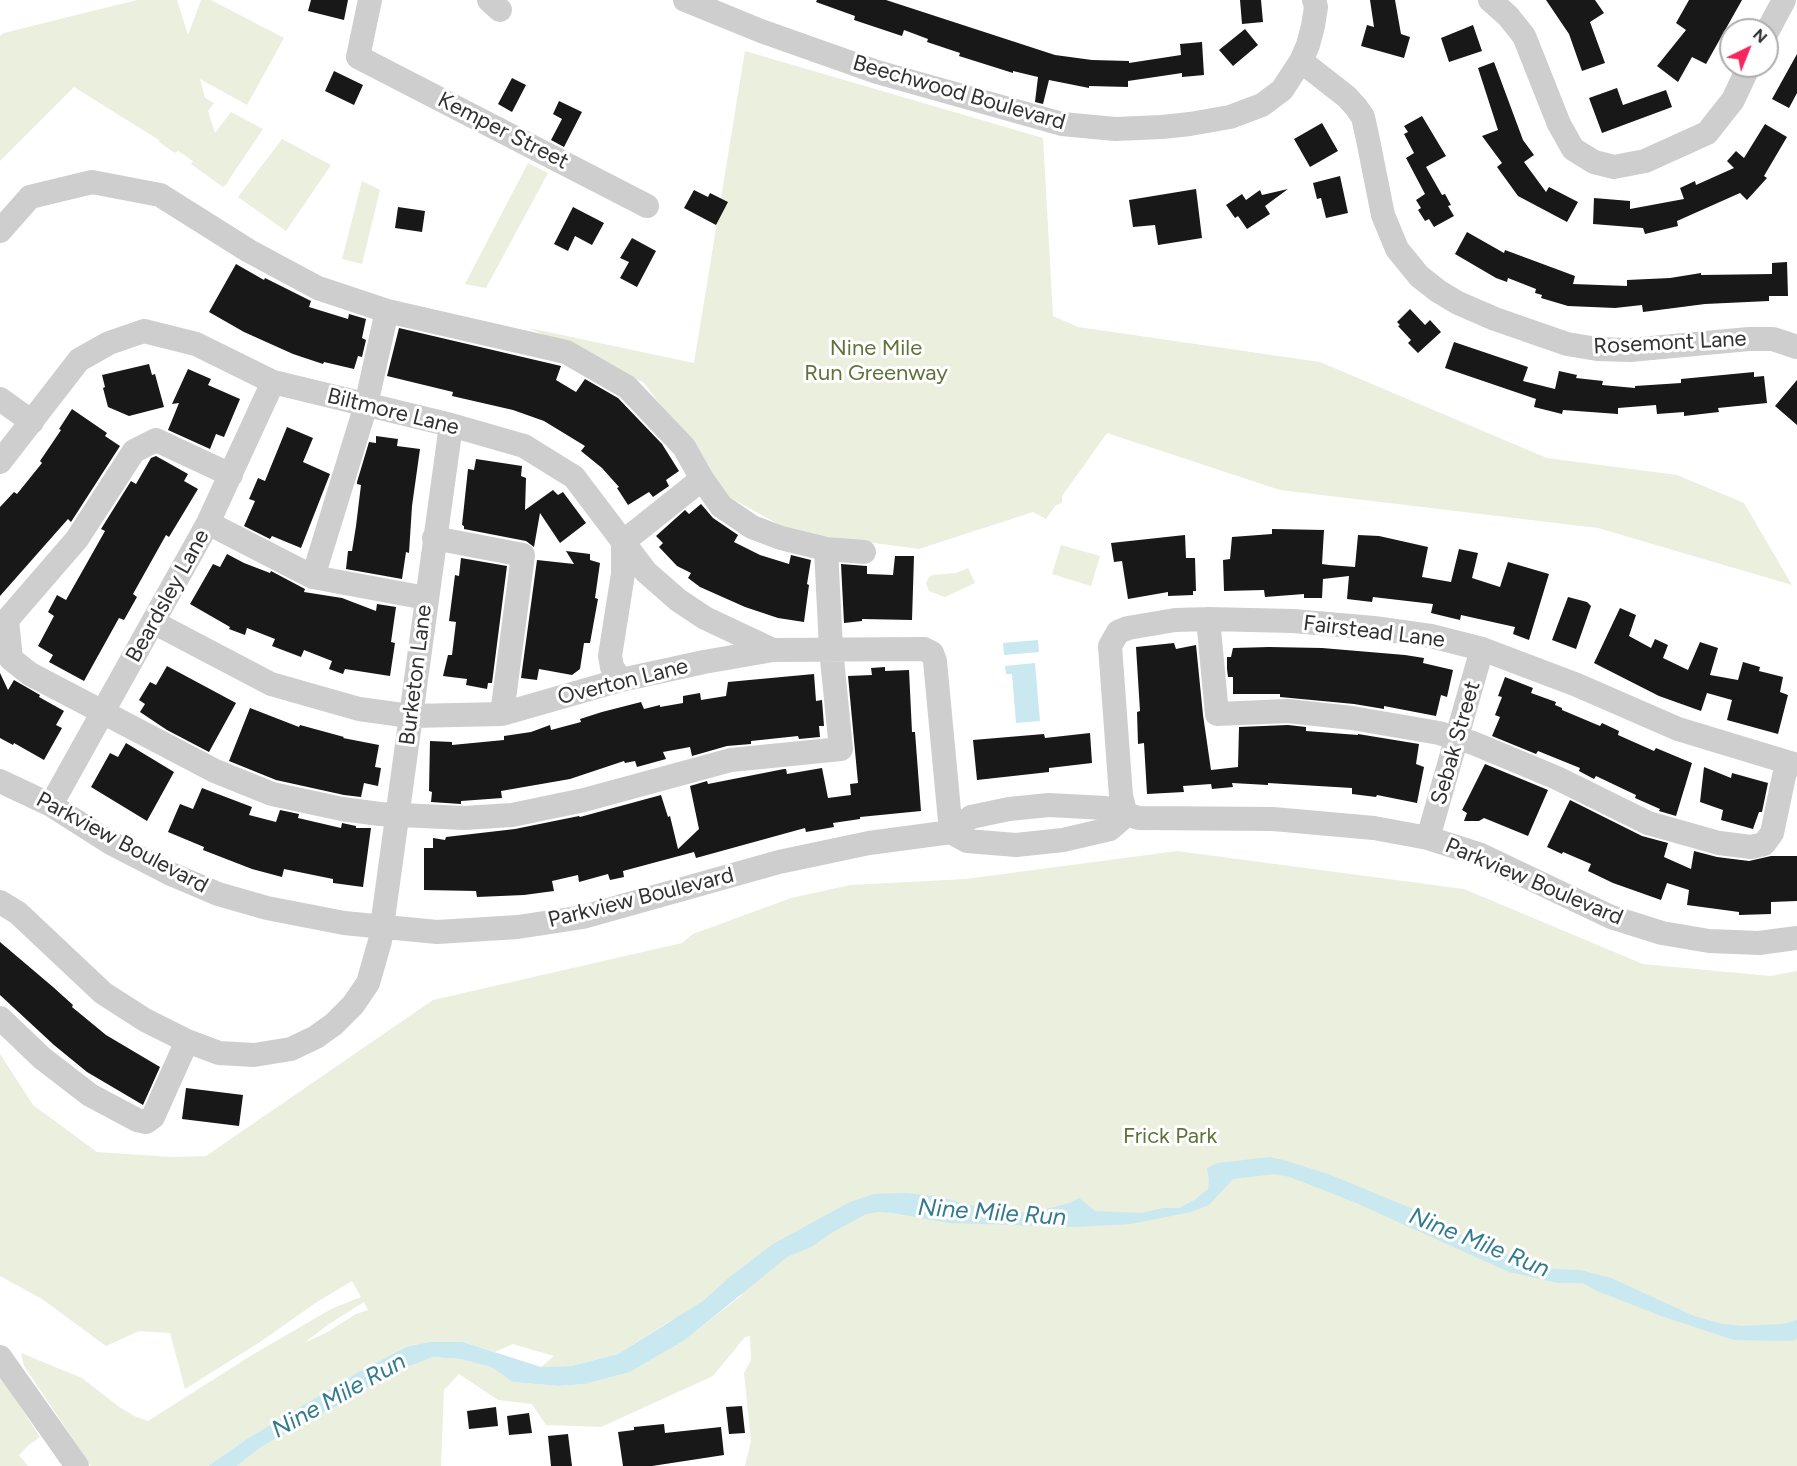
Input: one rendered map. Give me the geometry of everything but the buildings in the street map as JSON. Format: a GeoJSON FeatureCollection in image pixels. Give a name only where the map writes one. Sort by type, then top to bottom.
{"type":"FeatureCollection","features":[{"type":"Feature","properties":{"kind":"street","name":"Kemper Street"},"geometry":{"type":"LineString","coordinates":[[370,0],[358,57],[647,206]]}},
{"type":"Feature","properties":{"kind":"street","name":"Beechwood Boulevard"},"geometry":{"type":"LineString","coordinates":[[685,0],[761,31],[877,72],[1062,124],[1115,129],[1162,128],[1230,117],[1262,105],[1282,90],[1308,45],[1316,7],[1314,0]]}},
{"type":"Feature","properties":{"kind":"street"},"geometry":{"type":"LineString","coordinates":[[1490,0],[1508,16],[1524,36],[1559,124],[1573,149],[1594,162],[1614,167],[1645,161],[1707,133],[1733,100],[1743,78]]}},
{"type":"Feature","properties":{"kind":"street"},"geometry":{"type":"LineString","coordinates":[[1774,18],[1784,0]]}},
{"type":"Feature","properties":{"kind":"street","name":"Rosemont Lane"},"geometry":{"type":"LineString","coordinates":[[1300,61],[1347,97],[1356,107],[1362,117],[1367,135],[1383,215],[1397,249],[1419,276],[1458,303],[1495,319],[1567,344],[1598,349],[1630,350],[1749,339],[1773,339],[1797,347]]}},
{"type":"Feature","properties":{"kind":"street"},"geometry":{"type":"LineString","coordinates":[[0,231],[30,197],[92,182],[160,195],[249,251],[318,288],[387,311],[566,352],[627,387],[684,447],[721,506],[752,526],[781,538],[826,549],[864,552]]}},
{"type":"Feature","properties":{"kind":"street"},"geometry":{"type":"LineString","coordinates":[[313,578],[366,405],[387,311]]}},
{"type":"Feature","properties":{"kind":"street","name":"Biltmore Lane"},"geometry":{"type":"LineString","coordinates":[[0,462],[79,360],[109,343],[144,331],[195,344],[273,382],[451,425],[524,446],[574,477],[646,572],[678,600],[705,618],[773,650]]}},
{"type":"Feature","properties":{"kind":"street","name":"Beardsley Lane"},"geometry":{"type":"LineString","coordinates":[[51,806],[208,523],[273,382]]}},
{"type":"Feature","properties":{"kind":"street"},"geometry":{"type":"LineString","coordinates":[[0,399],[32,422]]}},
{"type":"Feature","properties":{"kind":"street","name":"Burketon Lane"},"geometry":{"type":"LineString","coordinates":[[0,902],[18,913],[104,993],[145,1020],[187,1041],[219,1053],[254,1055],[291,1049],[316,1037],[334,1024],[353,1005],[368,983],[380,941],[451,425]]}},
{"type":"Feature","properties":{"kind":"street"},"geometry":{"type":"LineString","coordinates":[[231,476],[156,440],[134,451],[77,539],[7,620],[11,658],[30,674],[215,771],[272,794],[342,809],[398,816],[464,818],[512,815],[584,800],[731,760],[841,749],[831,649],[826,549]]}},
{"type":"Feature","properties":{"kind":"street"},"geometry":{"type":"LineString","coordinates":[[621,680],[612,666],[610,656],[623,574],[623,542],[702,479]]}},
{"type":"Feature","properties":{"kind":"street"},"geometry":{"type":"LineString","coordinates":[[208,523],[313,578],[426,598]]}},
{"type":"Feature","properties":{"kind":"street"},"geometry":{"type":"LineString","coordinates":[[434,538],[523,555],[502,714]]}},
{"type":"Feature","properties":{"kind":"street"},"geometry":{"type":"LineString","coordinates":[[1208,618],[1217,714],[1288,711],[1410,727],[1457,738],[1557,778],[1648,823],[1719,843],[1751,847],[1764,844],[1772,833],[1792,763]]}},
{"type":"Feature","properties":{"kind":"street","name":"Fairstead Lane"},"geometry":{"type":"LineString","coordinates":[[1126,815],[1121,796],[1110,646],[1118,632],[1128,628],[1175,620],[1208,618],[1293,621],[1431,636],[1482,649],[1577,685],[1678,729],[1792,763]]}},
{"type":"Feature","properties":{"kind":"street","name":"Overton Lane"},"geometry":{"type":"LineString","coordinates":[[153,622],[272,684],[359,709],[410,716],[502,714],[621,680],[773,650],[924,649],[932,654],[935,662],[951,832]]}},
{"type":"Feature","properties":{"kind":"street","name":"Sebak Street"},"geometry":{"type":"LineString","coordinates":[[1428,838],[1482,649]]}},
{"type":"Feature","properties":{"kind":"street","name":"Parkview Boulevard"},"geometry":{"type":"LineString","coordinates":[[0,781],[51,806],[119,848],[218,894],[267,908],[344,923],[437,932],[518,927],[583,917],[779,862],[869,843],[951,832],[971,817],[1009,809],[1049,806],[1105,808],[1139,818],[1273,819],[1374,828],[1428,838],[1481,855],[1611,917],[1662,933],[1709,941],[1749,942],[1797,938]]}},
{"type":"Feature","properties":{"kind":"street","name":"Parkview Boulevard"},"geometry":{"type":"LineString","coordinates":[[951,832],[967,841],[1016,844],[1063,840],[1110,829],[1126,815]]}},
{"type":"Feature","properties":{"kind":"street"},"geometry":{"type":"LineString","coordinates":[[0,1018],[42,1058],[90,1095],[137,1120],[146,1122],[153,1117],[187,1041]]}},
{"type":"Feature","properties":{"kind":"street"},"geometry":{"type":"LineString","coordinates":[[0,1357],[77,1466]]}},
{"type":"Feature","properties":{"kind":"green space"},"geometry":{"type":"Polygon","coordinates":[[[137,0],[177,0],[188,35],[201,0],[211,0],[284,38],[247,105],[200,79],[205,98],[214,103],[208,111],[215,133],[231,112],[263,129],[228,183],[223,187],[191,164],[193,161],[178,151],[175,153],[159,140],[74,87],[0,161],[0,36],[4,33],[137,0]]]}},
{"type":"Feature","properties":{"kind":"green space","name":"Nine Mile Run Greenway"},"geometry":{"type":"Polygon","coordinates":[[[745,51],[1043,138],[1053,316],[1078,327],[1320,362],[1547,458],[1677,475],[1744,503],[1792,585],[1598,528],[1280,490],[1107,433],[1062,496],[1062,503],[1056,505],[1046,519],[1033,512],[919,549],[793,532],[729,497],[644,383],[529,328],[694,363],[745,51]]]}},
{"type":"Feature","properties":{"kind":"green space"},"geometry":{"type":"Polygon","coordinates":[[[282,139],[331,165],[286,231],[238,197],[282,139]]]}},
{"type":"Feature","properties":{"kind":"green space"},"geometry":{"type":"Polygon","coordinates":[[[528,163],[548,173],[486,288],[465,284],[528,163]]]}},
{"type":"Feature","properties":{"kind":"green space"},"geometry":{"type":"Polygon","coordinates":[[[362,181],[380,190],[362,264],[342,259],[362,181]]]}},
{"type":"Feature","properties":{"kind":"green space"},"geometry":{"type":"Polygon","coordinates":[[[1061,545],[1100,556],[1091,586],[1052,574],[1061,545]]]}},
{"type":"Feature","properties":{"kind":"green space"},"geometry":{"type":"Polygon","coordinates":[[[968,568],[975,583],[945,597],[929,591],[926,583],[929,577],[956,573],[968,568]]]}},
{"type":"Feature","properties":{"kind":"green space","name":"Frick Park"},"geometry":{"type":"Polygon","coordinates":[[[1177,851],[1464,889],[1643,964],[1770,976],[1797,971],[1797,1466],[745,1466],[751,1441],[744,1373],[751,1360],[750,1336],[745,1337],[713,1376],[601,1427],[546,1425],[532,1404],[498,1400],[459,1374],[444,1390],[441,1466],[237,1466],[261,1447],[357,1396],[374,1383],[414,1362],[434,1357],[460,1359],[491,1367],[513,1382],[559,1386],[585,1384],[630,1372],[685,1340],[743,1294],[670,1321],[618,1354],[571,1366],[541,1367],[554,1356],[513,1344],[495,1352],[463,1342],[406,1347],[360,1371],[247,1439],[208,1466],[91,1466],[24,1366],[21,1353],[82,1378],[118,1406],[148,1421],[252,1355],[331,1309],[361,1297],[352,1281],[185,1389],[170,1333],[139,1331],[106,1346],[42,1299],[0,1276],[0,1054],[33,1105],[97,1152],[172,1157],[206,1156],[433,1000],[682,943],[693,934],[791,898],[850,885],[966,879],[1177,851]],[[364,1302],[304,1343],[326,1333],[356,1314],[368,1310],[364,1302]]]}},
{"type":"Feature","properties":{"kind":"green space"},"geometry":{"type":"Polygon","coordinates":[[[0,1376],[40,1437],[19,1455],[28,1466],[0,1466],[0,1376]]]}},
{"type":"Feature","properties":{"kind":"water"},"geometry":{"type":"Polygon","coordinates":[[[1038,640],[1039,652],[1004,655],[1003,643],[1038,640]]]}},
{"type":"Feature","properties":{"kind":"water"},"geometry":{"type":"Polygon","coordinates":[[[1035,663],[1040,721],[1016,723],[1012,674],[1006,674],[1005,666],[1035,663]]]}},
{"type":"Feature","properties":{"kind":"water","name":"Nine Mile Run"},"geometry":{"type":"Polygon","coordinates":[[[1270,1157],[1328,1174],[1423,1213],[1455,1232],[1523,1261],[1554,1269],[1580,1270],[1611,1278],[1694,1316],[1722,1324],[1742,1326],[1783,1324],[1797,1320],[1797,1339],[1790,1341],[1734,1340],[1661,1316],[1583,1283],[1558,1283],[1509,1272],[1354,1202],[1290,1177],[1274,1174],[1233,1179],[1209,1205],[1191,1212],[1131,1224],[1075,1227],[949,1223],[893,1213],[866,1214],[811,1247],[787,1257],[685,1340],[630,1372],[585,1384],[559,1386],[513,1382],[491,1367],[460,1359],[433,1357],[398,1370],[374,1383],[357,1396],[261,1447],[237,1466],[208,1466],[247,1439],[360,1371],[406,1347],[430,1342],[463,1342],[541,1367],[571,1366],[618,1354],[703,1301],[773,1244],[850,1202],[874,1194],[904,1193],[935,1196],[991,1210],[1030,1213],[1070,1203],[1079,1198],[1095,1211],[1142,1213],[1163,1208],[1179,1208],[1196,1199],[1208,1189],[1207,1168],[1218,1163],[1270,1157]]]}}]}
